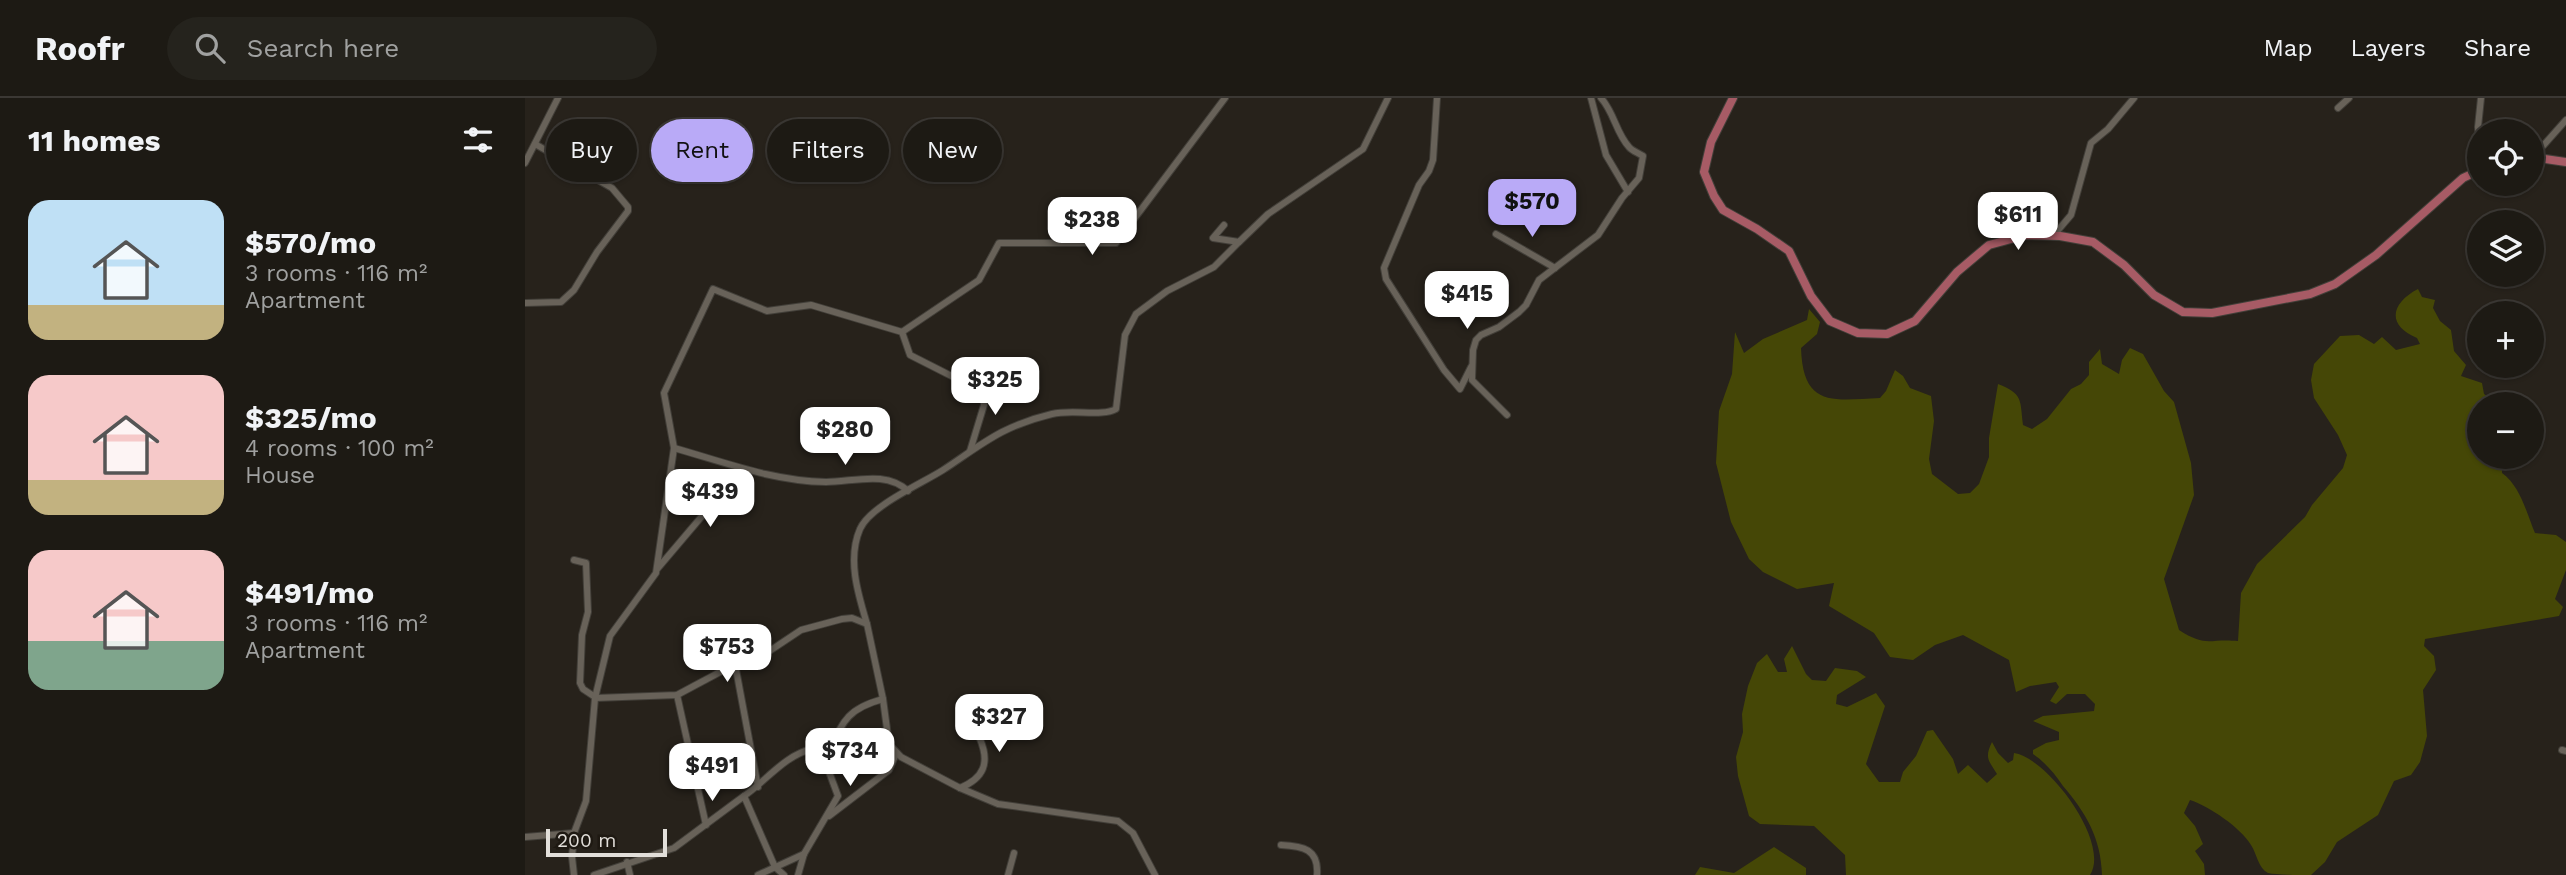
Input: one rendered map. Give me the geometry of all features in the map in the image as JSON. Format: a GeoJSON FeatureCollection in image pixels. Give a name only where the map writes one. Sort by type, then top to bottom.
{"type":"FeatureCollection","features":[{"type":"Feature","properties":{"kind":"main road"},"geometry":{"type":"LineString","coordinates":[[1733,98],[1711,142],[1704,172],[1714,196],[1723,210],[1790,251],[1811,296],[1830,321],[1858,333],[1887,334],[1915,321],[1957,272],[1989,245],[2026,235],[2093,242],[2124,265],[2154,295],[2183,312],[2212,313],[2310,294],[2335,284],[2376,255],[2467,176]]}},
{"type":"Feature","properties":{"kind":"main road"},"geometry":{"type":"LineString","coordinates":[[2544,159],[2566,162]]}},
{"type":"Feature","properties":{"kind":"street"},"geometry":{"type":"LineString","coordinates":[[525,163],[558,98]]}},
{"type":"Feature","properties":{"kind":"street"},"geometry":{"type":"LineString","coordinates":[[902,332],[979,280],[999,243],[1116,243],[1225,98]]}},
{"type":"Feature","properties":{"kind":"street"},"geometry":{"type":"LineString","coordinates":[[1155,875],[1133,833],[1118,821],[998,804],[960,788],[897,754],[889,744],[883,699],[856,582],[855,555],[859,534],[864,523],[879,509],[1005,431],[1053,414],[1079,411],[1104,413],[1116,409],[1125,335],[1136,314],[1167,291],[1214,267],[1268,214],[1363,149],[1388,98]]}},
{"type":"Feature","properties":{"kind":"street"},"geometry":{"type":"LineString","coordinates":[[1437,98],[1433,160],[1392,244],[1384,268],[1386,279],[1444,370],[1460,389],[1472,365]]}},
{"type":"Feature","properties":{"kind":"street"},"geometry":{"type":"LineString","coordinates":[[1591,98],[1604,149],[1625,195]]}},
{"type":"Feature","properties":{"kind":"street"},"geometry":{"type":"LineString","coordinates":[[1507,415],[1476,386],[1471,375],[1474,345],[1481,335],[1499,327],[1519,312],[1526,305],[1539,280],[1598,235],[1641,175],[1643,156],[1628,146],[1615,123],[1611,109],[1601,98]]}},
{"type":"Feature","properties":{"kind":"street"},"geometry":{"type":"LineString","coordinates":[[2053,236],[2071,215],[2091,143],[2108,129],[2134,98]]}},
{"type":"Feature","properties":{"kind":"street"},"geometry":{"type":"LineString","coordinates":[[2338,108],[2349,98]]}},
{"type":"Feature","properties":{"kind":"street"},"geometry":{"type":"LineString","coordinates":[[2479,119],[2481,98]]}},
{"type":"Feature","properties":{"kind":"street"},"geometry":{"type":"LineString","coordinates":[[2544,145],[2566,120]]}},
{"type":"Feature","properties":{"kind":"street"},"geometry":{"type":"LineString","coordinates":[[525,303],[561,302],[574,290],[597,251],[628,211],[628,206],[612,188],[535,144]]}},
{"type":"Feature","properties":{"kind":"street"},"geometry":{"type":"LineString","coordinates":[[1224,225],[1213,238],[1239,242]]}},
{"type":"Feature","properties":{"kind":"street"},"geometry":{"type":"LineString","coordinates":[[1496,234],[1555,268]]}},
{"type":"Feature","properties":{"kind":"street"},"geometry":{"type":"LineString","coordinates":[[656,573],[674,448],[664,393],[713,289],[767,311],[811,305],[902,332]]}},
{"type":"Feature","properties":{"kind":"street"},"geometry":{"type":"LineString","coordinates":[[902,332],[910,355],[983,392],[984,405],[970,451]]}},
{"type":"Feature","properties":{"kind":"street"},"geometry":{"type":"LineString","coordinates":[[674,448],[767,476],[823,482],[879,478],[898,484],[908,491]]}},
{"type":"Feature","properties":{"kind":"street"},"geometry":{"type":"LineString","coordinates":[[574,875],[574,833],[586,802],[595,698],[610,636],[670,552],[691,531],[742,469]]}},
{"type":"Feature","properties":{"kind":"street"},"geometry":{"type":"LineString","coordinates":[[574,561],[586,563],[589,598],[589,612],[582,635],[580,683],[583,689],[595,698],[677,695],[735,664],[762,656],[801,630],[842,618],[852,618],[867,624]]}},
{"type":"Feature","properties":{"kind":"street"},"geometry":{"type":"LineString","coordinates":[[735,664],[758,787]]}},
{"type":"Feature","properties":{"kind":"street"},"geometry":{"type":"LineString","coordinates":[[677,695],[706,825]]}},
{"type":"Feature","properties":{"kind":"street"},"geometry":{"type":"LineString","coordinates":[[825,761],[848,714],[863,704],[883,699]]}},
{"type":"Feature","properties":{"kind":"street"},"geometry":{"type":"LineString","coordinates":[[960,788],[978,778],[985,768],[986,759],[972,719],[991,699]]}},
{"type":"Feature","properties":{"kind":"street"},"geometry":{"type":"LineString","coordinates":[[594,875],[674,848],[758,787],[782,764],[808,750],[817,751],[825,761],[838,796],[804,855],[798,875]]}},
{"type":"Feature","properties":{"kind":"street"},"geometry":{"type":"LineString","coordinates":[[827,817],[888,770],[897,754]]}},
{"type":"Feature","properties":{"kind":"street"},"geometry":{"type":"LineString","coordinates":[[744,796],[775,867],[784,875]]}},
{"type":"Feature","properties":{"kind":"street"},"geometry":{"type":"LineString","coordinates":[[525,837],[574,833]]}},
{"type":"Feature","properties":{"kind":"street"},"geometry":{"type":"LineString","coordinates":[[1281,845],[1302,846],[1313,854],[1318,863],[1317,875]]}},
{"type":"Feature","properties":{"kind":"street"},"geometry":{"type":"LineString","coordinates":[[1008,875],[1014,853]]}},
{"type":"Feature","properties":{"kind":"street"},"geometry":{"type":"LineString","coordinates":[[758,875],[804,855]]}},
{"type":"Feature","properties":{"kind":"street"},"geometry":{"type":"LineString","coordinates":[[627,862],[630,875]]}},
{"type":"Feature","properties":{"kind":"shaded area"},"geometry":{"type":"Polygon","coordinates":[[[2418,289],[2422,297],[2435,300],[2433,308],[2440,321],[2451,330],[2454,351],[2466,365],[2461,376],[2482,383],[2484,392],[2467,392],[2467,469],[2502,469],[2526,508],[2535,533],[2556,535],[2566,542],[2566,570],[2555,599],[2563,607],[2559,616],[2425,639],[2424,646],[2434,656],[2436,670],[2423,690],[2427,736],[2420,762],[2411,775],[2394,781],[2378,815],[2337,842],[2325,862],[2311,875],[2268,873],[2262,868],[2251,845],[2240,832],[2215,812],[2190,800],[2184,813],[2195,826],[2203,844],[2195,851],[2204,864],[2205,875],[2102,875],[2099,849],[2085,816],[2053,773],[2033,754],[2033,750],[2046,743],[2059,740],[2059,732],[2033,721],[2043,716],[2094,711],[2095,704],[2085,694],[2067,694],[2056,704],[2050,701],[2059,687],[2056,682],[2030,686],[2016,692],[2009,660],[1963,635],[1935,645],[1913,660],[1890,657],[1874,633],[1829,606],[1834,583],[1797,589],[1763,572],[1749,559],[1731,522],[1716,463],[1719,411],[1732,374],[1735,332],[1744,353],[1763,339],[1807,320],[1809,309],[1820,322],[1817,334],[1801,348],[1803,367],[1814,391],[1835,399],[1880,398],[1895,370],[1903,376],[1910,388],[1931,396],[1934,421],[1929,459],[1932,474],[1958,494],[1970,493],[1979,484],[1989,457],[1989,438],[1998,384],[2019,398],[2023,425],[2032,429],[2047,419],[2071,389],[2081,384],[2089,375],[2089,362],[2100,349],[2102,364],[2119,374],[2122,360],[2130,348],[2143,354],[2164,391],[2174,402],[2191,463],[2194,495],[2164,579],[2179,630],[2202,641],[2238,641],[2241,593],[2257,564],[2305,517],[2343,468],[2347,455],[2338,435],[2314,398],[2311,380],[2314,364],[2340,336],[2359,335],[2374,344],[2382,337],[2396,350],[2420,344],[2417,338],[2400,327],[2397,320],[2398,307],[2418,289]]]}},
{"type":"Feature","properties":{"kind":"shaded area"},"geometry":{"type":"Polygon","coordinates":[[[1792,646],[1806,674],[1812,680],[1826,681],[1835,668],[1857,671],[1866,677],[1837,695],[1836,704],[1847,707],[1876,693],[1885,706],[1866,764],[1879,782],[1900,782],[1927,731],[1933,730],[1953,759],[1958,774],[1968,765],[1987,783],[1997,774],[1988,756],[1992,742],[2008,763],[2013,760],[2014,753],[2028,758],[2059,785],[2084,824],[2092,843],[2094,861],[2090,875],[1846,875],[1845,855],[1814,826],[1760,824],[1749,816],[1738,776],[1736,757],[1743,732],[1742,714],[1748,686],[1757,663],[1767,654],[1778,672],[1787,672],[1784,659],[1792,646]]]}},
{"type":"Feature","properties":{"kind":"shaded area"},"geometry":{"type":"Polygon","coordinates":[[[1774,847],[1806,868],[1806,875],[1695,875],[1700,867],[1734,873],[1774,847]]]}}]}
